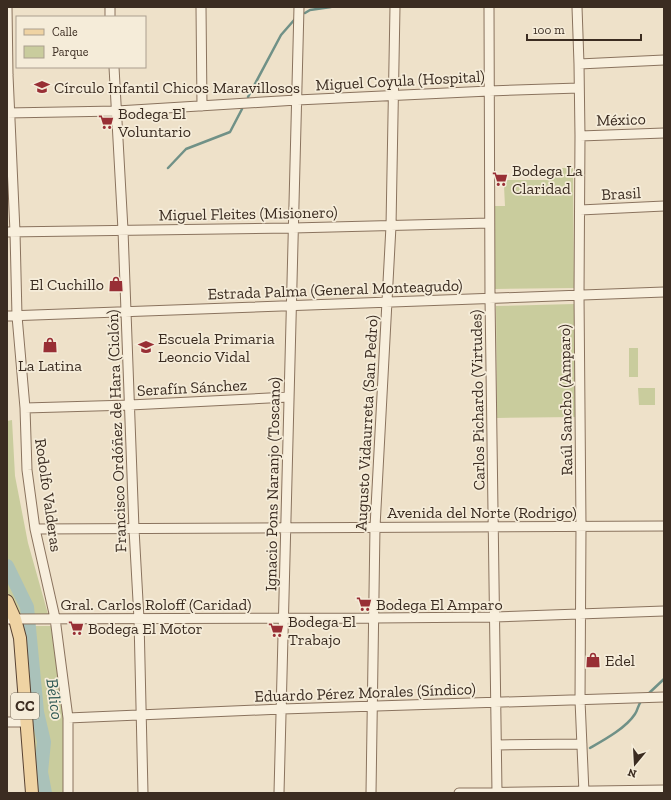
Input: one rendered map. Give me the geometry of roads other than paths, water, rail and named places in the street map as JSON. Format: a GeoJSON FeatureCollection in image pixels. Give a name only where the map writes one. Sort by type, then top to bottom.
{"type":"FeatureCollection","features":[{"type":"Feature","properties":{"kind":"main road","name":"CC"},"geometry":{"type":"LineString","coordinates":[[7,601],[20,638],[32,793]]}},
{"type":"Feature","properties":{"kind":"street","name":"Rodolfo Valderas"},"geometry":{"type":"LineString","coordinates":[[8,7],[11,232],[27,470],[36,529],[56,618],[68,718],[68,793]]}},
{"type":"Feature","properties":{"kind":"street"},"geometry":{"type":"LineString","coordinates":[[201,7],[202,106]]}},
{"type":"Feature","properties":{"kind":"street","name":"Ignacio Pons Naranjo (Toscano)"},"geometry":{"type":"LineString","coordinates":[[279,793],[299,7]]}},
{"type":"Feature","properties":{"kind":"street","name":"Augusto Vidaurreta (San Pedro)"},"geometry":{"type":"LineString","coordinates":[[371,793],[375,527],[391,226],[395,7]]}},
{"type":"Feature","properties":{"kind":"street","name":"Carlos Pichardo (Virtudes)"},"geometry":{"type":"LineString","coordinates":[[489,7],[489,223],[497,793]]}},
{"type":"Feature","properties":{"kind":"street","name":"Raúl Sancho (Amparo)"},"geometry":{"type":"LineString","coordinates":[[576,7],[579,64],[580,136],[580,700],[584,792]]}},
{"type":"Feature","properties":{"kind":"street"},"geometry":{"type":"LineString","coordinates":[[579,64],[664,60]]}},
{"type":"Feature","properties":{"kind":"street","name":"Francisco Ordóñez de Hara (Ciclón)"},"geometry":{"type":"LineString","coordinates":[[114,68],[123,230],[134,529],[139,618],[143,793]]}},
{"type":"Feature","properties":{"kind":"street","name":"Miguel Coyula (Hospital)"},"geometry":{"type":"LineString","coordinates":[[9,113],[117,111],[489,90],[579,88]]}},
{"type":"Feature","properties":{"kind":"street","name":"México"},"geometry":{"type":"LineString","coordinates":[[580,136],[664,132]]}},
{"type":"Feature","properties":{"kind":"street","name":"Brasil"},"geometry":{"type":"LineString","coordinates":[[580,210],[664,206]]}},
{"type":"Feature","properties":{"kind":"street","name":"Miguel Fleites (Misionero)"},"geometry":{"type":"LineString","coordinates":[[11,232],[293,228],[489,223]]}},
{"type":"Feature","properties":{"kind":"street","name":"Estrada Palma (General Monteagudo)"},"geometry":{"type":"LineString","coordinates":[[7,316],[664,292]]}},
{"type":"Feature","properties":{"kind":"street","name":"Serafín Sánchez"},"geometry":{"type":"LineString","coordinates":[[24,408],[130,405],[289,397]]}},
{"type":"Feature","properties":{"kind":"street","name":"Avenida del Norte (Rodrigo)"},"geometry":{"type":"LineString","coordinates":[[36,529],[664,526]]}},
{"type":"Feature","properties":{"kind":"street","name":"Gral. Carlos Roloff (Caridad)"},"geometry":{"type":"LineString","coordinates":[[14,619],[494,617],[664,611]]}},
{"type":"Feature","properties":{"kind":"street","name":"Eduardo Pérez Morales (Síndico)"},"geometry":{"type":"LineString","coordinates":[[68,718],[282,709],[664,697]]}},
{"type":"Feature","properties":{"kind":"street"},"geometry":{"type":"LineString","coordinates":[[7,722],[27,722]]}},
{"type":"Feature","properties":{"kind":"street"},"geometry":{"type":"LineString","coordinates":[[497,745],[582,744]]}},
{"type":"Feature","properties":{"kind":"street"},"geometry":{"type":"LineString","coordinates":[[459,793],[664,790]]}},
{"type":"Feature","properties":{"kind":"waterway"},"geometry":{"type":"LineString","coordinates":[[305,13],[310,10],[331,7]]}},
{"type":"Feature","properties":{"kind":"waterway"},"geometry":{"type":"LineString","coordinates":[[248,97],[281,35],[295,19]]}},
{"type":"Feature","properties":{"kind":"waterway"},"geometry":{"type":"LineString","coordinates":[[168,168],[186,149],[230,132],[242,109]]}},
{"type":"Feature","properties":{"kind":"waterway","name":"Bélico"},"geometry":{"type":"LineString","coordinates":[[7,566],[27,607],[37,712],[44,742],[41,772],[45,793]]}},
{"type":"Feature","properties":{"kind":"waterway"},"geometry":{"type":"LineString","coordinates":[[647,695],[664,679]]}},
{"type":"Feature","properties":{"kind":"waterway"},"geometry":{"type":"LineString","coordinates":[[590,748],[626,724],[635,714],[642,700]]}},
{"type":"Feature","properties":{"kind":"place","name":"Círculo Infantil Chicos Maravillosos"},"geometry":{"type":"Point","coordinates":[42,87]}},
{"type":"Feature","properties":{"kind":"place","name":"Bodega El Voluntario"},"geometry":{"type":"Point","coordinates":[106,122]}},
{"type":"Feature","properties":{"kind":"place","name":"Bodega La Claridad"},"geometry":{"type":"Point","coordinates":[500,179]}},
{"type":"Feature","properties":{"kind":"place","name":"El Cuchillo"},"geometry":{"type":"Point","coordinates":[116,284]}},
{"type":"Feature","properties":{"kind":"place","name":"La Latina"},"geometry":{"type":"Point","coordinates":[50,345]}},
{"type":"Feature","properties":{"kind":"place","name":"Escuela Primaria Leoncio Vidal"},"geometry":{"type":"Point","coordinates":[146,347]}},
{"type":"Feature","properties":{"kind":"place","name":"Bodega El Amparo"},"geometry":{"type":"Point","coordinates":[364,604]}},
{"type":"Feature","properties":{"kind":"place","name":"Bodega El Motor"},"geometry":{"type":"Point","coordinates":[76,628]}},
{"type":"Feature","properties":{"kind":"place","name":"Bodega El Trabajo"},"geometry":{"type":"Point","coordinates":[276,630]}},
{"type":"Feature","properties":{"kind":"place","name":"Edel"},"geometry":{"type":"Point","coordinates":[593,660]}}]}
